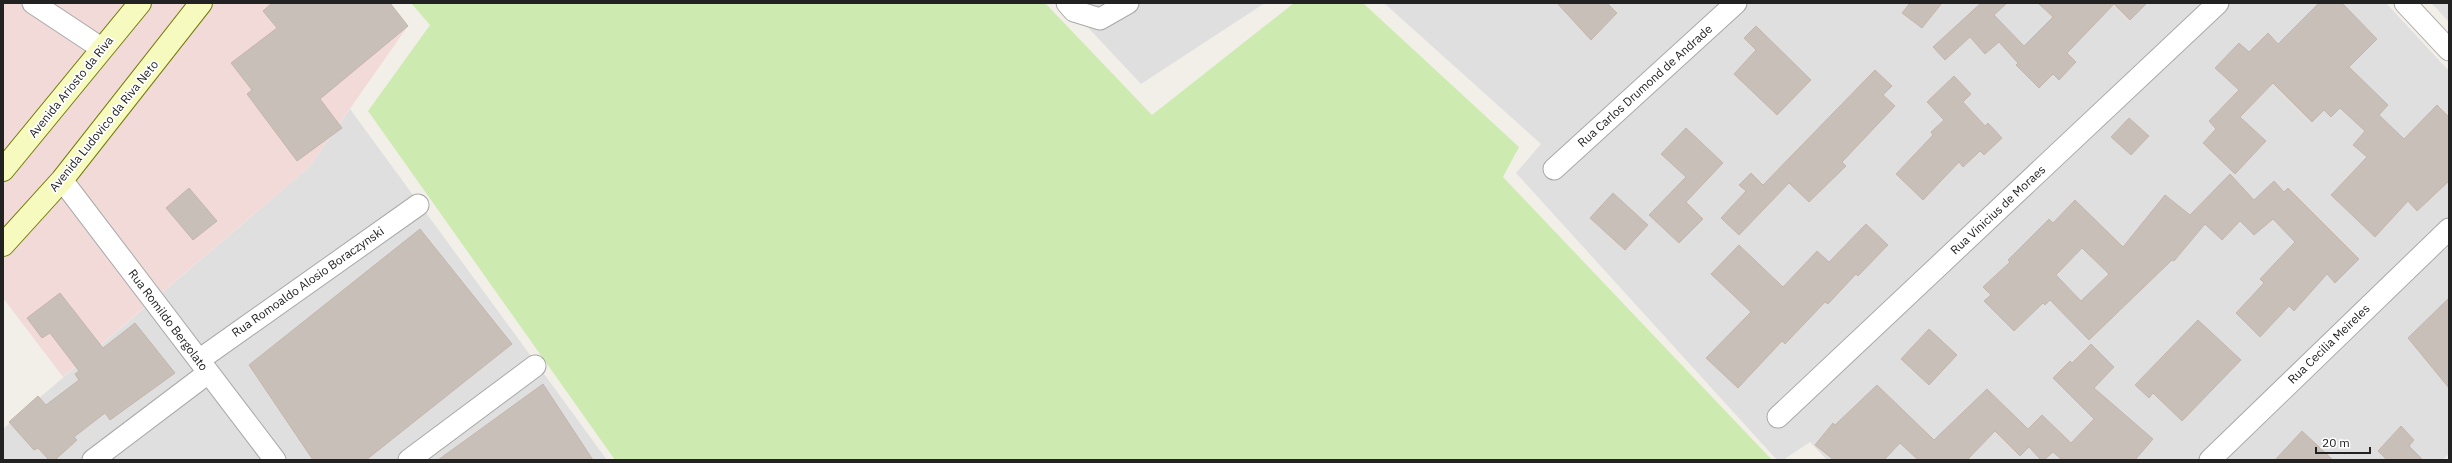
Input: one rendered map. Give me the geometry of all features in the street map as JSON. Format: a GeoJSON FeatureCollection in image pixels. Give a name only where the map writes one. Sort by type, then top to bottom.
{"type":"FeatureCollection","features":[{"type":"Feature","properties":{"kind":"street"},"geometry":{"type":"LineString","coordinates":[[33,3],[101,48]]}},
{"type":"Feature","properties":{"kind":"street","name":"Avenida Ariosto da Riva"},"geometry":{"type":"LineString","coordinates":[[3,170],[101,48],[140,3]]}},
{"type":"Feature","properties":{"kind":"street","name":"Avenida Ludovico da Riva Neto"},"geometry":{"type":"LineString","coordinates":[[3,245],[62,180],[201,3]]}},
{"type":"Feature","properties":{"kind":"street"},"geometry":{"type":"LineString","coordinates":[[1067,3],[1074,11],[1100,18],[1128,3]]}},
{"type":"Feature","properties":{"kind":"street","name":"Rua Carlos Drumond de Andrade"},"geometry":{"type":"LineString","coordinates":[[1554,169],[1736,3]]}},
{"type":"Feature","properties":{"kind":"street","name":"Rua Vinicius de Moraes"},"geometry":{"type":"LineString","coordinates":[[1778,417],[2218,3]]}},
{"type":"Feature","properties":{"kind":"street"},"geometry":{"type":"LineString","coordinates":[[2407,4],[2449,50]]}},
{"type":"Feature","properties":{"kind":"street","name":"Rua Romildo Bergolato"},"geometry":{"type":"LineString","coordinates":[[62,180],[275,460]]}},
{"type":"Feature","properties":{"kind":"street","name":"Rua Romoaldo Alosio Boraczynski"},"geometry":{"type":"LineString","coordinates":[[93,460],[203,366],[418,205]]}},
{"type":"Feature","properties":{"kind":"street","name":"Rua Cecilia Meireles"},"geometry":{"type":"LineString","coordinates":[[2210,460],[2449,229]]}},
{"type":"Feature","properties":{"kind":"street"},"geometry":{"type":"LineString","coordinates":[[408,460],[535,366]]}},
{"type":"Feature","properties":{"kind":"shaded area"},"geometry":{"type":"Polygon","coordinates":[[[3,3],[387,3],[408,26],[309,167],[63,377],[3,298],[3,3]]]}},
{"type":"Feature","properties":{"kind":"shaded area"},"geometry":{"type":"Polygon","coordinates":[[[1065,3],[1265,3],[1141,84],[1065,3]]]}},
{"type":"Feature","properties":{"kind":"shaded area"},"geometry":{"type":"Polygon","coordinates":[[[1384,3],[2386,3],[2449,71],[2449,454],[2442,460],[1827,460],[1810,442],[1783,460],[1777,460],[1516,173],[1541,144],[1384,3]]]}},
{"type":"Feature","properties":{"kind":"shaded area"},"geometry":{"type":"Polygon","coordinates":[[[2431,3],[2449,3],[2449,22],[2437,9],[2431,3]]]}},
{"type":"Feature","properties":{"kind":"shaded area"},"geometry":{"type":"Polygon","coordinates":[[[350,109],[607,460],[3,460],[3,429],[309,167],[350,109]]]}},
{"type":"Feature","properties":{"kind":"green space"},"geometry":{"type":"Polygon","coordinates":[[[411,3],[1045,3],[1152,115],[1294,3],[1363,3],[1519,147],[1503,177],[1772,460],[615,460],[368,111],[430,25],[411,3]]]}},
{"type":"Feature","properties":{"kind":"building"},"geometry":{"type":"Polygon","coordinates":[[[272,3],[390,3],[408,26],[320,99],[342,128],[297,161],[247,94],[252,90],[231,63],[277,28],[263,11],[272,3]]]}},
{"type":"Feature","properties":{"kind":"building"},"geometry":{"type":"Polygon","coordinates":[[[1557,3],[1607,3],[1617,13],[1591,40],[1557,3]]]}},
{"type":"Feature","properties":{"kind":"building"},"geometry":{"type":"Polygon","coordinates":[[[1910,3],[1942,3],[1922,28],[1902,13],[1910,3]]]}},
{"type":"Feature","properties":{"kind":"building"},"geometry":{"type":"Polygon","coordinates":[[[1981,3],[2007,3],[1994,15],[2024,46],[2053,17],[2038,3],[2147,3],[2130,20],[2114,4],[2067,53],[2076,62],[2059,80],[2053,74],[2039,88],[2016,65],[2018,63],[1999,42],[1985,54],[1970,37],[1945,60],[1933,47],[1981,3]]]}},
{"type":"Feature","properties":{"kind":"building"},"geometry":{"type":"Polygon","coordinates":[[[2319,3],[2342,3],[2377,39],[2349,67],[2388,105],[2379,115],[2404,139],[2437,105],[2449,117],[2449,181],[2417,211],[2408,201],[2375,237],[2331,195],[2367,157],[2353,145],[2365,131],[2340,108],[2331,117],[2324,110],[2312,122],[2273,83],[2240,117],[2266,141],[2235,174],[2203,143],[2216,129],[2209,121],[2239,90],[2215,68],[2239,43],[2249,52],[2268,33],[2278,44],[2319,3]]]}},
{"type":"Feature","properties":{"kind":"building"},"geometry":{"type":"Polygon","coordinates":[[[1756,26],[1811,80],[1777,115],[1734,74],[1756,50],[1744,38],[1756,26]]]}},
{"type":"Feature","properties":{"kind":"building"},"geometry":{"type":"Polygon","coordinates":[[[1875,70],[1892,86],[1883,95],[1895,106],[1842,162],[1846,166],[1809,202],[1789,183],[1739,235],[1721,218],[1746,191],[1739,185],[1751,173],[1763,185],[1875,70]]]}},
{"type":"Feature","properties":{"kind":"building"},"geometry":{"type":"Polygon","coordinates":[[[1954,76],[1971,94],[1963,102],[1985,126],[1988,123],[2002,138],[1984,155],[1980,151],[1963,167],[1959,162],[1923,200],[1896,174],[1933,135],[1931,132],[1944,120],[1927,102],[1954,76]]]}},
{"type":"Feature","properties":{"kind":"building"},"geometry":{"type":"Polygon","coordinates":[[[2129,118],[2149,136],[2131,155],[2111,137],[2129,118]]]}},
{"type":"Feature","properties":{"kind":"building"},"geometry":{"type":"Polygon","coordinates":[[[1686,128],[1723,163],[1686,202],[1703,219],[1679,243],[1649,215],[1686,177],[1661,154],[1686,128]]]}},
{"type":"Feature","properties":{"kind":"building"},"geometry":{"type":"Polygon","coordinates":[[[2230,174],[2254,200],[2274,181],[2284,192],[2288,188],[2359,259],[2335,283],[2327,274],[2294,311],[2289,306],[2260,337],[2236,313],[2264,283],[2260,279],[2295,242],[2273,219],[2254,235],[2240,221],[2222,240],[2205,224],[2174,261],[2172,260],[2089,340],[2050,300],[2045,305],[2043,303],[2014,331],[1984,301],[1991,295],[1983,287],[2010,262],[2008,260],[2049,219],[2053,223],[2075,200],[2123,247],[2165,195],[2190,215],[2230,174]],[[2082,248],[2056,275],[2081,301],[2109,274],[2082,248]]]}},
{"type":"Feature","properties":{"kind":"building"},"geometry":{"type":"Polygon","coordinates":[[[189,188],[217,221],[193,240],[166,208],[189,188]]]}},
{"type":"Feature","properties":{"kind":"building"},"geometry":{"type":"Polygon","coordinates":[[[1613,193],[1648,225],[1625,250],[1590,218],[1613,193]]]}},
{"type":"Feature","properties":{"kind":"building"},"geometry":{"type":"Polygon","coordinates":[[[1866,224],[1888,245],[1858,276],[1856,274],[1828,304],[1825,302],[1785,344],[1782,341],[1738,388],[1706,358],[1751,312],[1711,274],[1739,245],[1783,287],[1817,251],[1829,262],[1866,224]]]}},
{"type":"Feature","properties":{"kind":"building"},"geometry":{"type":"Polygon","coordinates":[[[420,229],[512,344],[366,460],[313,460],[249,365],[420,229]]]}},
{"type":"Feature","properties":{"kind":"building"},"geometry":{"type":"Polygon","coordinates":[[[60,293],[103,348],[135,323],[175,373],[110,420],[105,413],[74,437],[77,440],[55,460],[49,460],[38,448],[34,450],[9,422],[38,396],[46,405],[79,380],[75,374],[79,371],[50,333],[42,338],[27,318],[60,293]]]}},
{"type":"Feature","properties":{"kind":"building"},"geometry":{"type":"Polygon","coordinates":[[[2449,298],[2449,388],[2408,338],[2449,298]]]}},
{"type":"Feature","properties":{"kind":"building"},"geometry":{"type":"Polygon","coordinates":[[[2198,320],[2241,360],[2182,421],[2153,393],[2149,398],[2135,385],[2198,320]]]}},
{"type":"Feature","properties":{"kind":"building"},"geometry":{"type":"Polygon","coordinates":[[[1929,329],[1957,355],[1929,385],[1901,359],[1929,329]]]}},
{"type":"Feature","properties":{"kind":"building"},"geometry":{"type":"Polygon","coordinates":[[[2091,344],[2114,367],[2094,388],[2153,439],[2135,460],[2062,460],[2053,452],[2044,460],[2041,460],[2029,447],[2020,456],[1995,431],[1967,460],[1918,460],[1900,443],[1884,460],[1834,460],[1815,445],[1833,423],[1835,425],[1877,385],[1934,440],[1987,389],[2028,429],[2042,415],[2071,443],[2094,419],[2053,378],[2070,361],[2072,363],[2091,344]]]}},
{"type":"Feature","properties":{"kind":"building"},"geometry":{"type":"Polygon","coordinates":[[[543,384],[593,460],[438,460],[543,384]]]}},
{"type":"Feature","properties":{"kind":"building"},"geometry":{"type":"Polygon","coordinates":[[[2401,426],[2414,440],[2409,446],[2423,460],[2387,460],[2378,451],[2401,426]]]}},
{"type":"Feature","properties":{"kind":"building"},"geometry":{"type":"Polygon","coordinates":[[[2302,431],[2333,460],[2275,460],[2302,431]]]}}]}
